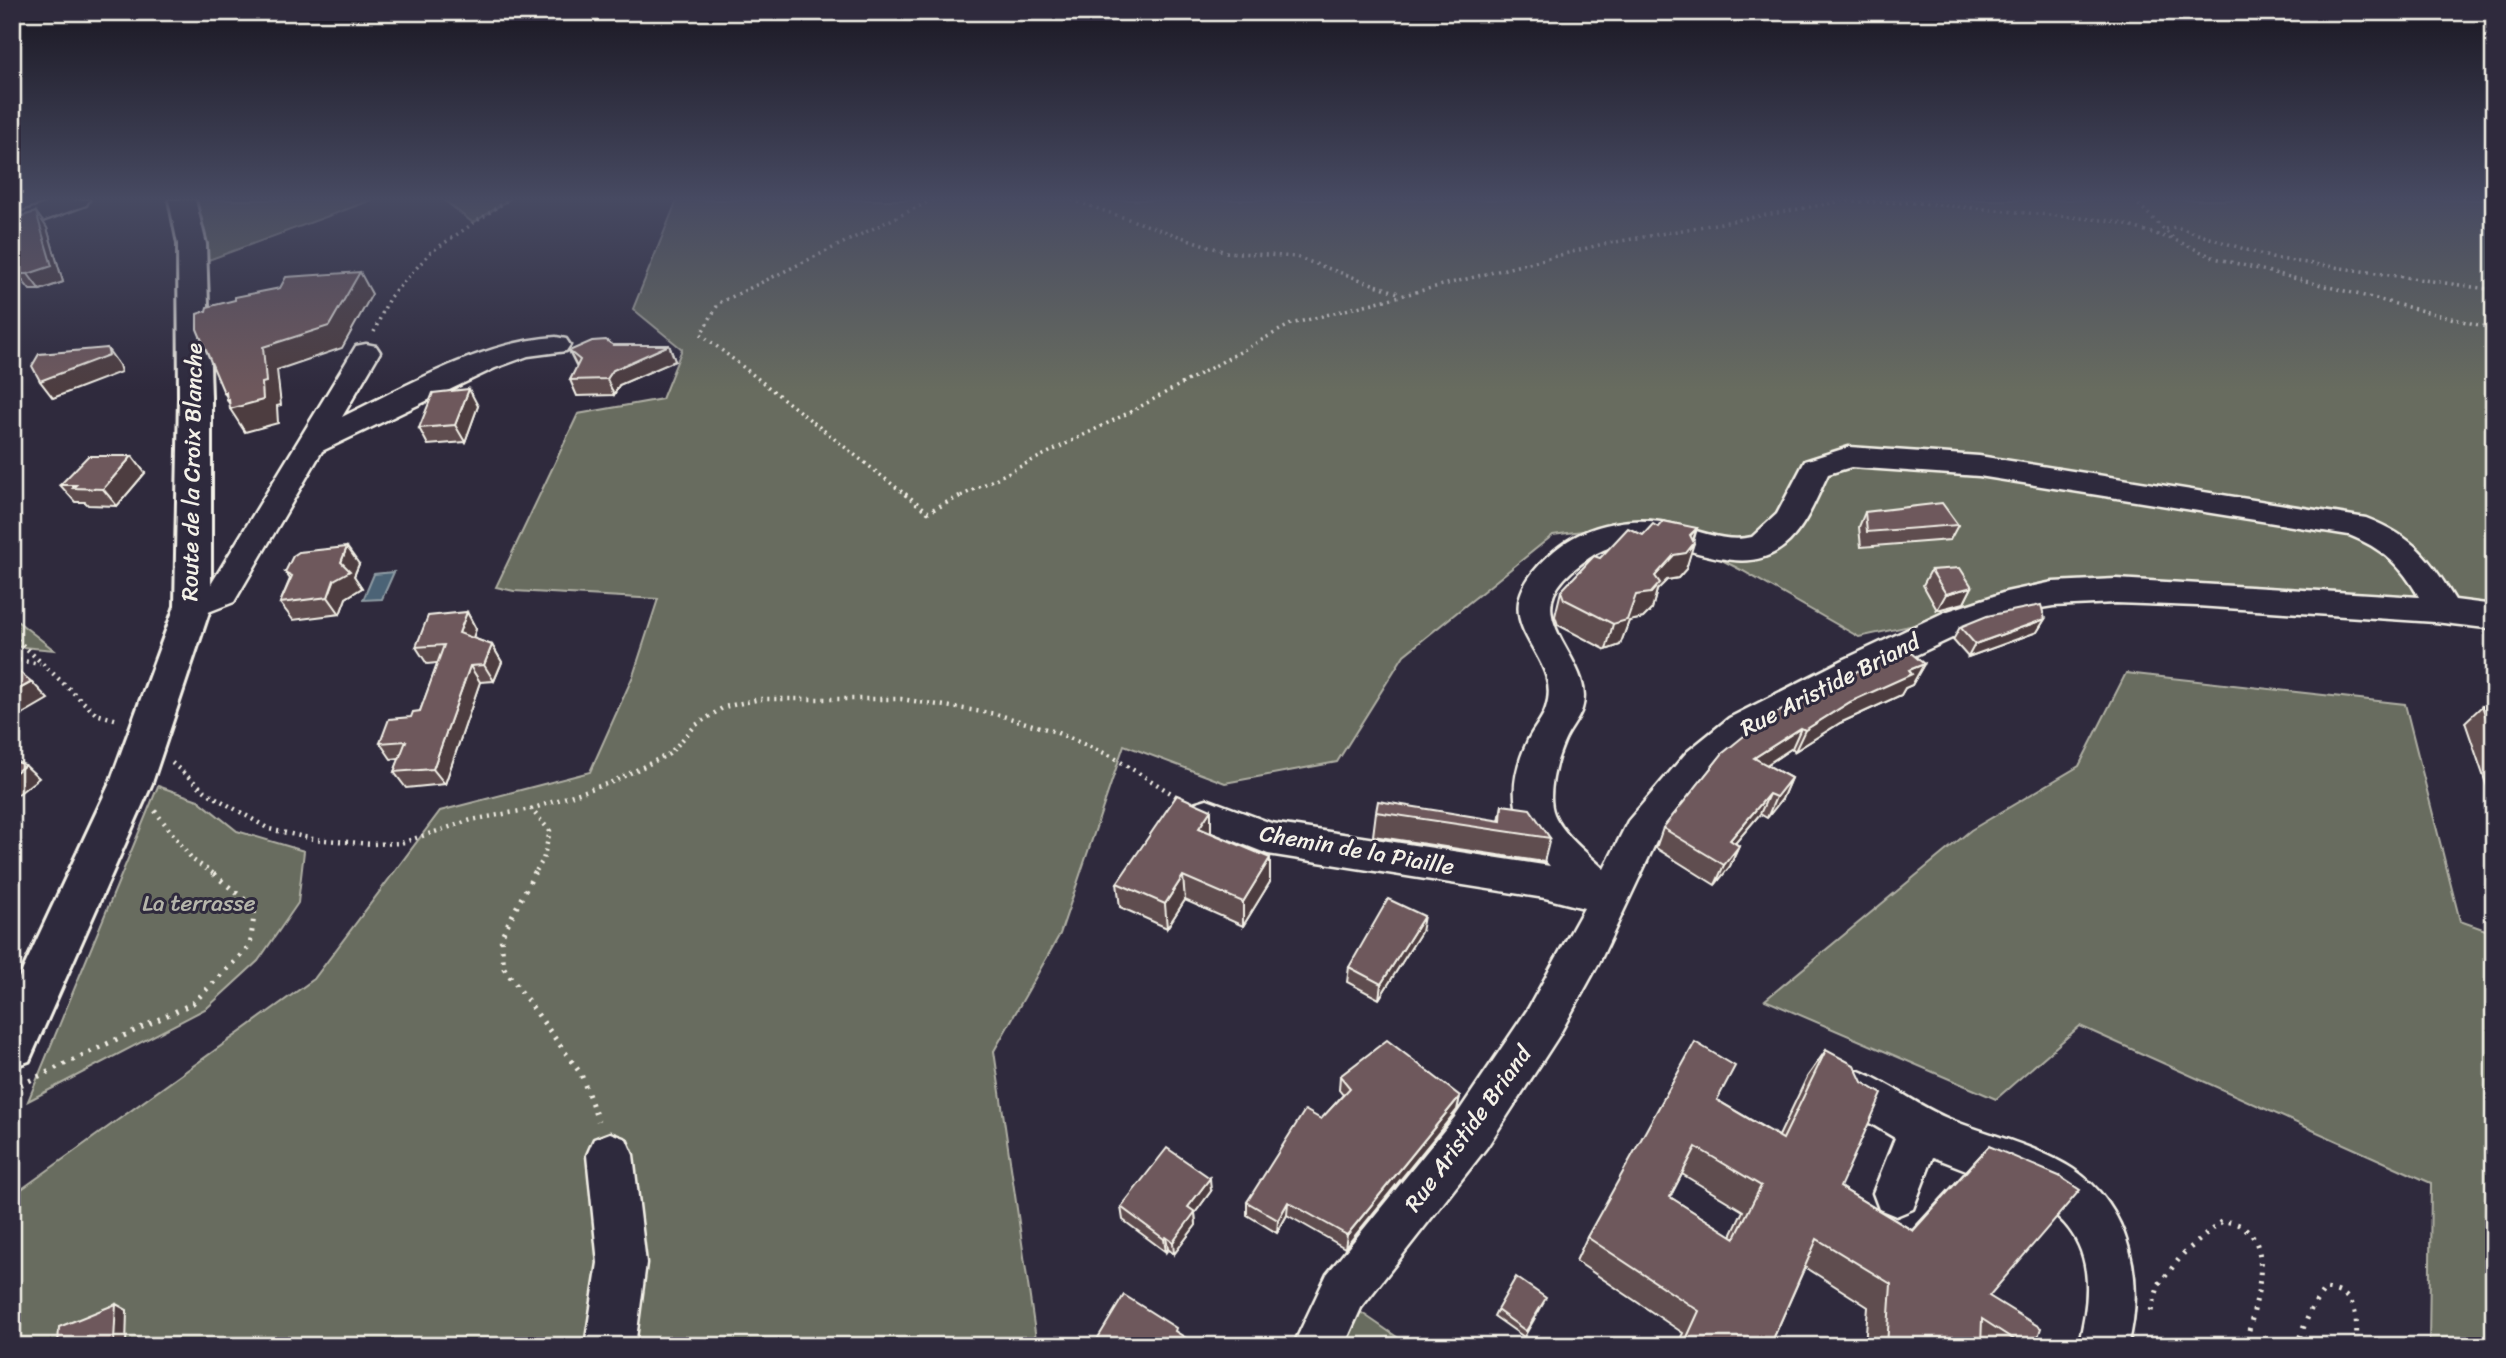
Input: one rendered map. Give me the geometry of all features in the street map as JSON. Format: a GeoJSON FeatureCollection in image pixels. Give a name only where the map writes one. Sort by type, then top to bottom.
{"type":"FeatureCollection","features":[{"type":"Feature","properties":{"kind":"main road","name":"Route de la Croix Blanche"},"geometry":{"type":"LineString","coordinates":[[12,1045],[131,783],[157,742],[171,668],[207,600],[195,397],[192,263]]}},
{"type":"Feature","properties":{"kind":"street"},"geometry":{"type":"LineString","coordinates":[[313,444],[376,411],[496,357],[526,347],[556,345]]}},
{"type":"Feature","properties":{"kind":"street"},"geometry":{"type":"LineString","coordinates":[[207,600],[313,444],[366,352]]}},
{"type":"Feature","properties":{"kind":"street"},"geometry":{"type":"LineString","coordinates":[[1608,898],[1581,875],[1535,817],[1535,775],[1549,732],[1565,706],[1563,680],[1555,654],[1534,618],[1535,599],[1552,570],[1580,545],[1626,531],[1673,534],[1697,543],[1731,550],[1761,547],[1781,532],[1816,468],[1849,457],[1979,466],[2355,525],[2384,535],[2405,550],[2444,611]]}},
{"type":"Feature","properties":{"kind":"street","name":"Rue Aristide Briand"},"geometry":{"type":"LineString","coordinates":[[1318,1346],[1344,1291],[1471,1132],[1544,1023],[1585,948],[1642,832],[1669,796],[1700,762],[1742,728],[1857,668],[1984,611],[2018,600],[2053,594],[2116,591],[2197,594],[2444,611],[2494,617]]}},
{"type":"Feature","properties":{"kind":"street","name":"Chemin de la Piaille"},"geometry":{"type":"LineString","coordinates":[[1207,814],[1268,838],[1545,881],[1608,898]]}},
{"type":"Feature","properties":{"kind":"street"},"geometry":{"type":"LineString","coordinates":[[1859,1092],[1921,1129],[2036,1173],[2071,1193],[2096,1220],[2109,1254],[2111,1303],[2103,1346]]}},
{"type":"Feature","properties":{"kind":"street"},"geometry":{"type":"LineString","coordinates":[[1896,1193],[1921,1129]]}},
{"type":"Feature","properties":{"kind":"street"},"geometry":{"type":"LineString","coordinates":[[610,1155],[622,1263],[610,1346]]}},
{"type":"Feature","properties":{"kind":"path"},"geometry":{"type":"LineString","coordinates":[[366,352],[389,298],[421,263]]}},
{"type":"Feature","properties":{"kind":"path"},"geometry":{"type":"LineString","coordinates":[[801,263],[719,303],[701,334],[928,512],[1134,410],[1291,324],[1525,263]]}},
{"type":"Feature","properties":{"kind":"path"},"geometry":{"type":"LineString","coordinates":[[1314,263],[1401,294]]}},
{"type":"Feature","properties":{"kind":"path"},"geometry":{"type":"LineString","coordinates":[[2233,263],[2494,329]]}},
{"type":"Feature","properties":{"kind":"path"},"geometry":{"type":"LineString","coordinates":[[2309,263],[2494,290]]}},
{"type":"Feature","properties":{"kind":"path"},"geometry":{"type":"LineString","coordinates":[[12,635],[96,714],[157,742],[206,792],[270,829],[313,839],[372,844],[401,843],[471,820],[531,809],[612,782],[669,754],[696,725],[724,707],[760,699],[901,699],[996,714],[1053,731],[1111,756],[1207,814]]}},
{"type":"Feature","properties":{"kind":"path"},"geometry":{"type":"LineString","coordinates":[[12,659],[41,665]]}},
{"type":"Feature","properties":{"kind":"path"},"geometry":{"type":"LineString","coordinates":[[12,1089],[193,1003],[250,946],[255,908],[194,860],[131,783]]}},
{"type":"Feature","properties":{"kind":"path"},"geometry":{"type":"LineString","coordinates":[[531,809],[550,831],[543,860],[523,891],[501,937],[504,968],[581,1074],[610,1155]]}},
{"type":"Feature","properties":{"kind":"path"},"geometry":{"type":"LineString","coordinates":[[2147,1323],[2159,1284],[2184,1253],[2222,1221],[2237,1221],[2251,1231],[2259,1242],[2262,1263],[2245,1346]]}},
{"type":"Feature","properties":{"kind":"path"},"geometry":{"type":"LineString","coordinates":[[2296,1346],[2312,1307],[2325,1289],[2338,1288],[2350,1297],[2356,1312],[2357,1346]]}},
{"type":"Feature","properties":{"kind":"green space"},"geometry":{"type":"Polygon","coordinates":[[[651,263],[2494,263],[2494,617],[2197,594],[1984,610],[1859,637],[1743,571],[1649,522],[1553,535],[1404,655],[1337,762],[1225,783],[1124,745],[1060,934],[994,1051],[1037,1346],[12,1346],[12,1196],[314,979],[440,811],[590,772],[633,676],[658,599],[514,591],[496,587],[578,414],[662,399],[682,349],[633,309],[651,263]]]}},
{"type":"Feature","properties":{"kind":"green space"},"geometry":{"type":"Polygon","coordinates":[[[12,617],[54,650],[12,646],[12,617]]]}},
{"type":"Feature","properties":{"kind":"green space"},"geometry":{"type":"Polygon","coordinates":[[[2126,673],[2405,704],[2460,921],[2494,933],[2494,1346],[2429,1346],[2431,1183],[2080,1026],[1996,1099],[1765,1000],[1971,830],[2079,766],[2126,673]]]}},
{"type":"Feature","properties":{"kind":"green space","name":"La terrasse"},"geometry":{"type":"Polygon","coordinates":[[[158,786],[198,800],[237,831],[304,851],[298,903],[258,961],[207,1008],[28,1101],[158,786]]]}},
{"type":"Feature","properties":{"kind":"green space"},"geometry":{"type":"Polygon","coordinates":[[[1340,1298],[1410,1346],[1318,1346],[1340,1298]]]}},
{"type":"Feature","properties":{"kind":"water"},"geometry":{"type":"Polygon","coordinates":[[[394,572],[382,599],[363,600],[374,574],[394,572]]]}},
{"type":"Feature","properties":{"kind":"building"},"geometry":{"type":"Polygon","coordinates":[[[12,263],[51,263],[52,266],[28,274],[17,274],[12,263]]]}},
{"type":"Feature","properties":{"kind":"building"},"geometry":{"type":"Polygon","coordinates":[[[360,272],[329,326],[263,347],[266,382],[262,383],[263,400],[230,409],[229,399],[227,400],[226,392],[224,393],[197,329],[197,314],[206,311],[207,307],[235,300],[235,297],[280,288],[286,277],[360,272]]]}},
{"type":"Feature","properties":{"kind":"building"},"geometry":{"type":"Polygon","coordinates":[[[606,340],[613,345],[669,345],[613,370],[607,379],[570,380],[580,360],[569,351],[592,341],[606,340]]]}},
{"type":"Feature","properties":{"kind":"building"},"geometry":{"type":"Polygon","coordinates":[[[107,348],[109,355],[40,381],[32,366],[39,354],[107,348]]]}},
{"type":"Feature","properties":{"kind":"building"},"geometry":{"type":"Polygon","coordinates":[[[469,389],[455,425],[419,428],[433,393],[469,389]]]}},
{"type":"Feature","properties":{"kind":"building"},"geometry":{"type":"Polygon","coordinates":[[[88,456],[132,456],[103,489],[60,485],[88,456]]]}},
{"type":"Feature","properties":{"kind":"building"},"geometry":{"type":"Polygon","coordinates":[[[1942,503],[1958,525],[1867,532],[1865,512],[1942,503]]]}},
{"type":"Feature","properties":{"kind":"building"},"geometry":{"type":"Polygon","coordinates":[[[1663,521],[1697,528],[1690,535],[1694,543],[1686,553],[1674,555],[1655,576],[1660,583],[1651,593],[1636,595],[1627,620],[1613,624],[1564,599],[1561,591],[1594,556],[1600,558],[1628,528],[1643,535],[1653,524],[1658,527],[1663,521]]]}},
{"type":"Feature","properties":{"kind":"building"},"geometry":{"type":"Polygon","coordinates":[[[347,547],[341,562],[350,571],[334,580],[328,597],[280,603],[292,576],[285,572],[293,556],[299,552],[347,547]]]}},
{"type":"Feature","properties":{"kind":"building"},"geometry":{"type":"Polygon","coordinates":[[[1960,568],[1972,587],[1946,594],[1931,570],[1960,568]]]}},
{"type":"Feature","properties":{"kind":"building"},"geometry":{"type":"Polygon","coordinates":[[[2041,605],[2045,619],[1975,644],[1960,627],[1987,616],[2041,605]]]}},
{"type":"Feature","properties":{"kind":"building"},"geometry":{"type":"Polygon","coordinates":[[[467,612],[459,633],[492,645],[484,665],[470,666],[433,769],[394,772],[406,741],[380,743],[389,719],[411,717],[413,712],[420,711],[444,645],[416,647],[428,616],[467,612]]]}},
{"type":"Feature","properties":{"kind":"building"},"geometry":{"type":"Polygon","coordinates":[[[1904,647],[1924,664],[1909,670],[1912,674],[1850,702],[1805,730],[1801,728],[1754,758],[1791,778],[1776,797],[1769,794],[1730,840],[1739,846],[1724,865],[1663,828],[1723,753],[1765,719],[1904,647]]]}},
{"type":"Feature","properties":{"kind":"building"},"geometry":{"type":"Polygon","coordinates":[[[12,666],[32,682],[12,693],[12,666]]]}},
{"type":"Feature","properties":{"kind":"building"},"geometry":{"type":"Polygon","coordinates":[[[2482,706],[2494,708],[2494,739],[2482,706]]]}},
{"type":"Feature","properties":{"kind":"building"},"geometry":{"type":"Polygon","coordinates":[[[12,760],[25,765],[12,775],[12,760]]]}},
{"type":"Feature","properties":{"kind":"building"},"geometry":{"type":"Polygon","coordinates":[[[1177,795],[1211,810],[1199,828],[1270,858],[1243,902],[1183,876],[1165,904],[1117,883],[1177,795]]]}},
{"type":"Feature","properties":{"kind":"building"},"geometry":{"type":"Polygon","coordinates":[[[1378,801],[1501,821],[1502,805],[1530,809],[1550,838],[1376,812],[1378,801]]]}},
{"type":"Feature","properties":{"kind":"building"},"geometry":{"type":"Polygon","coordinates":[[[1388,899],[1424,916],[1381,984],[1349,967],[1388,899]]]}},
{"type":"Feature","properties":{"kind":"building"},"geometry":{"type":"Polygon","coordinates":[[[1387,1040],[1460,1096],[1347,1235],[1288,1202],[1278,1220],[1247,1202],[1305,1110],[1321,1119],[1350,1088],[1340,1076],[1387,1040]]]}},
{"type":"Feature","properties":{"kind":"building"},"geometry":{"type":"Polygon","coordinates":[[[1695,1042],[1735,1066],[1717,1100],[1783,1139],[1826,1050],[1854,1065],[1862,1082],[1882,1094],[1840,1187],[1913,1231],[1989,1146],[2059,1176],[2080,1190],[1989,1296],[2041,1328],[2035,1346],[2024,1346],[1982,1319],[1981,1346],[1887,1346],[1891,1284],[1817,1239],[1770,1346],[1683,1346],[1699,1311],[1587,1237],[1695,1042]],[[1696,1147],[1670,1197],[1735,1238],[1761,1186],[1696,1147]]]}},
{"type":"Feature","properties":{"kind":"building"},"geometry":{"type":"Polygon","coordinates":[[[1167,1148],[1210,1178],[1188,1207],[1195,1212],[1173,1242],[1166,1237],[1164,1239],[1121,1207],[1167,1148]]]}},
{"type":"Feature","properties":{"kind":"building"},"geometry":{"type":"Polygon","coordinates":[[[1516,1277],[1546,1298],[1526,1331],[1497,1310],[1516,1277]]]}},
{"type":"Feature","properties":{"kind":"building"},"geometry":{"type":"Polygon","coordinates":[[[1124,1295],[1176,1328],[1175,1331],[1197,1345],[1093,1346],[1124,1295]]]}},
{"type":"Feature","properties":{"kind":"building"},"geometry":{"type":"Polygon","coordinates":[[[116,1304],[114,1341],[101,1346],[58,1346],[59,1327],[116,1304]]]}}]}
